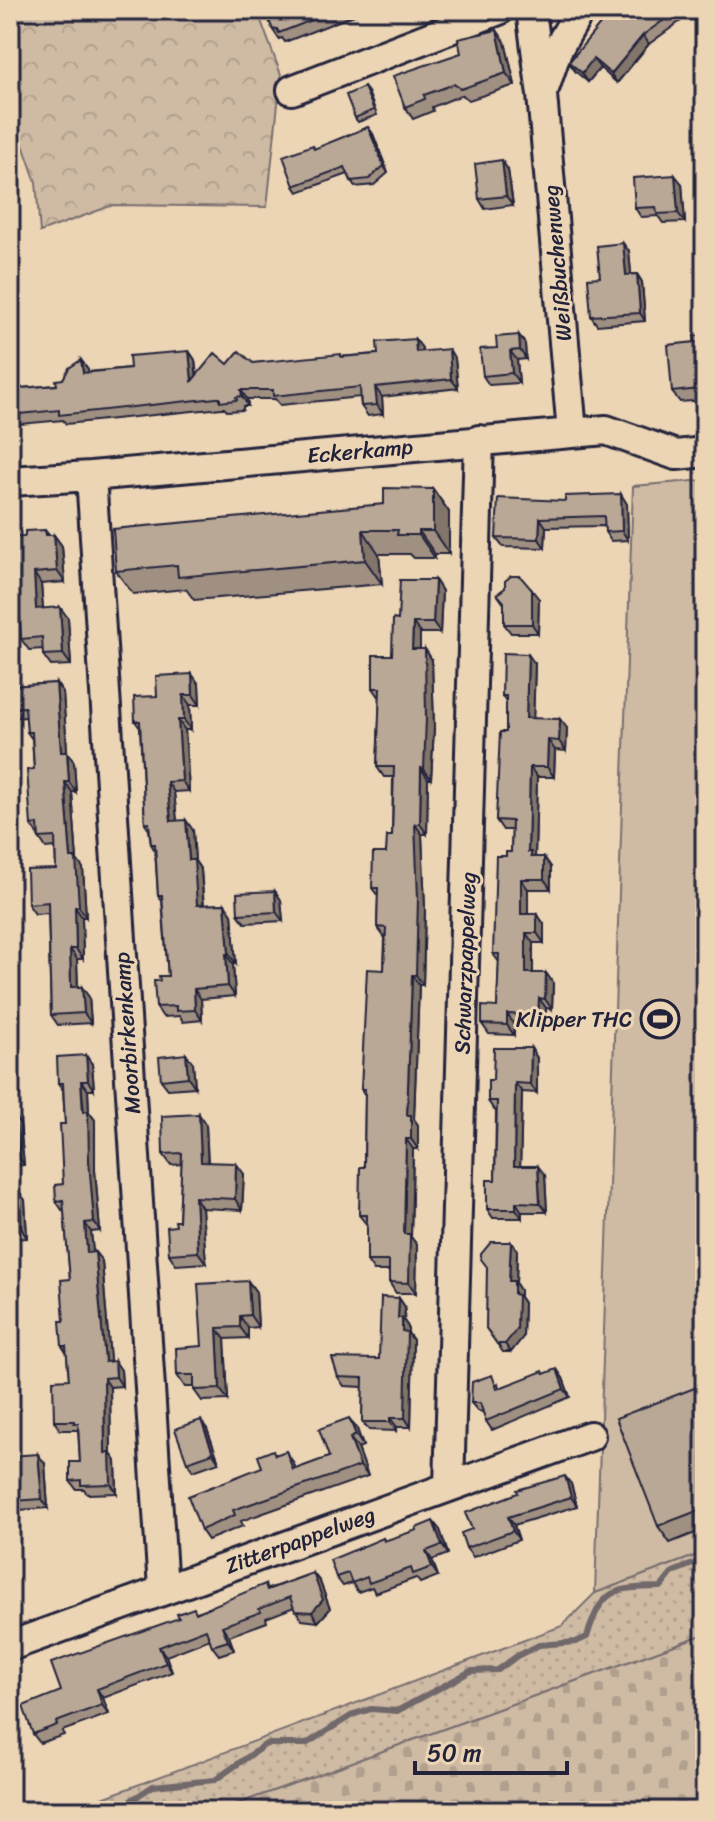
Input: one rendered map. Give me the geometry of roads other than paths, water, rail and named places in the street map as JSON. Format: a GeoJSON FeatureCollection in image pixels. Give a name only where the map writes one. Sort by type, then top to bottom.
{"type":"FeatureCollection","features":[{"type":"Feature","properties":{"kind":"street"},"geometry":{"type":"LineString","coordinates":[[292,90],[499,10]]}},
{"type":"Feature","properties":{"kind":"street","name":"Weißbuchenweg"},"geometry":{"type":"LineString","coordinates":[[531,10],[542,95],[572,432]]}},
{"type":"Feature","properties":{"kind":"street","name":"Weißbuchenweg"},"geometry":{"type":"LineString","coordinates":[[542,95],[557,50],[580,10]]}},
{"type":"Feature","properties":{"kind":"street","name":"Eckerkamp"},"geometry":{"type":"LineString","coordinates":[[10,481],[606,430],[676,455],[705,452]]}},
{"type":"Feature","properties":{"kind":"street","name":"Schwarzpappelweg"},"geometry":{"type":"LineString","coordinates":[[449,1487],[479,440]]}},
{"type":"Feature","properties":{"kind":"street","name":"Moorbirkenkamp"},"geometry":{"type":"LineString","coordinates":[[91,476],[163,1589]]}},
{"type":"Feature","properties":{"kind":"street","name":"Zitterpappelweg"},"geometry":{"type":"LineString","coordinates":[[10,1646],[590,1436]]}},
{"type":"Feature","properties":{"kind":"waterway"},"geometry":{"type":"LineString","coordinates":[[115,1811],[153,1786],[215,1780],[266,1744],[306,1744],[354,1714],[371,1709],[397,1711],[471,1671],[498,1670],[539,1645],[576,1642],[587,1637],[598,1609],[612,1594],[631,1588],[661,1587],[673,1572],[705,1559]]}},
{"type":"Feature","properties":{"kind":"place","name":"Klipper THC"},"geometry":{"type":"Point","coordinates":[660,1019]}}]}
